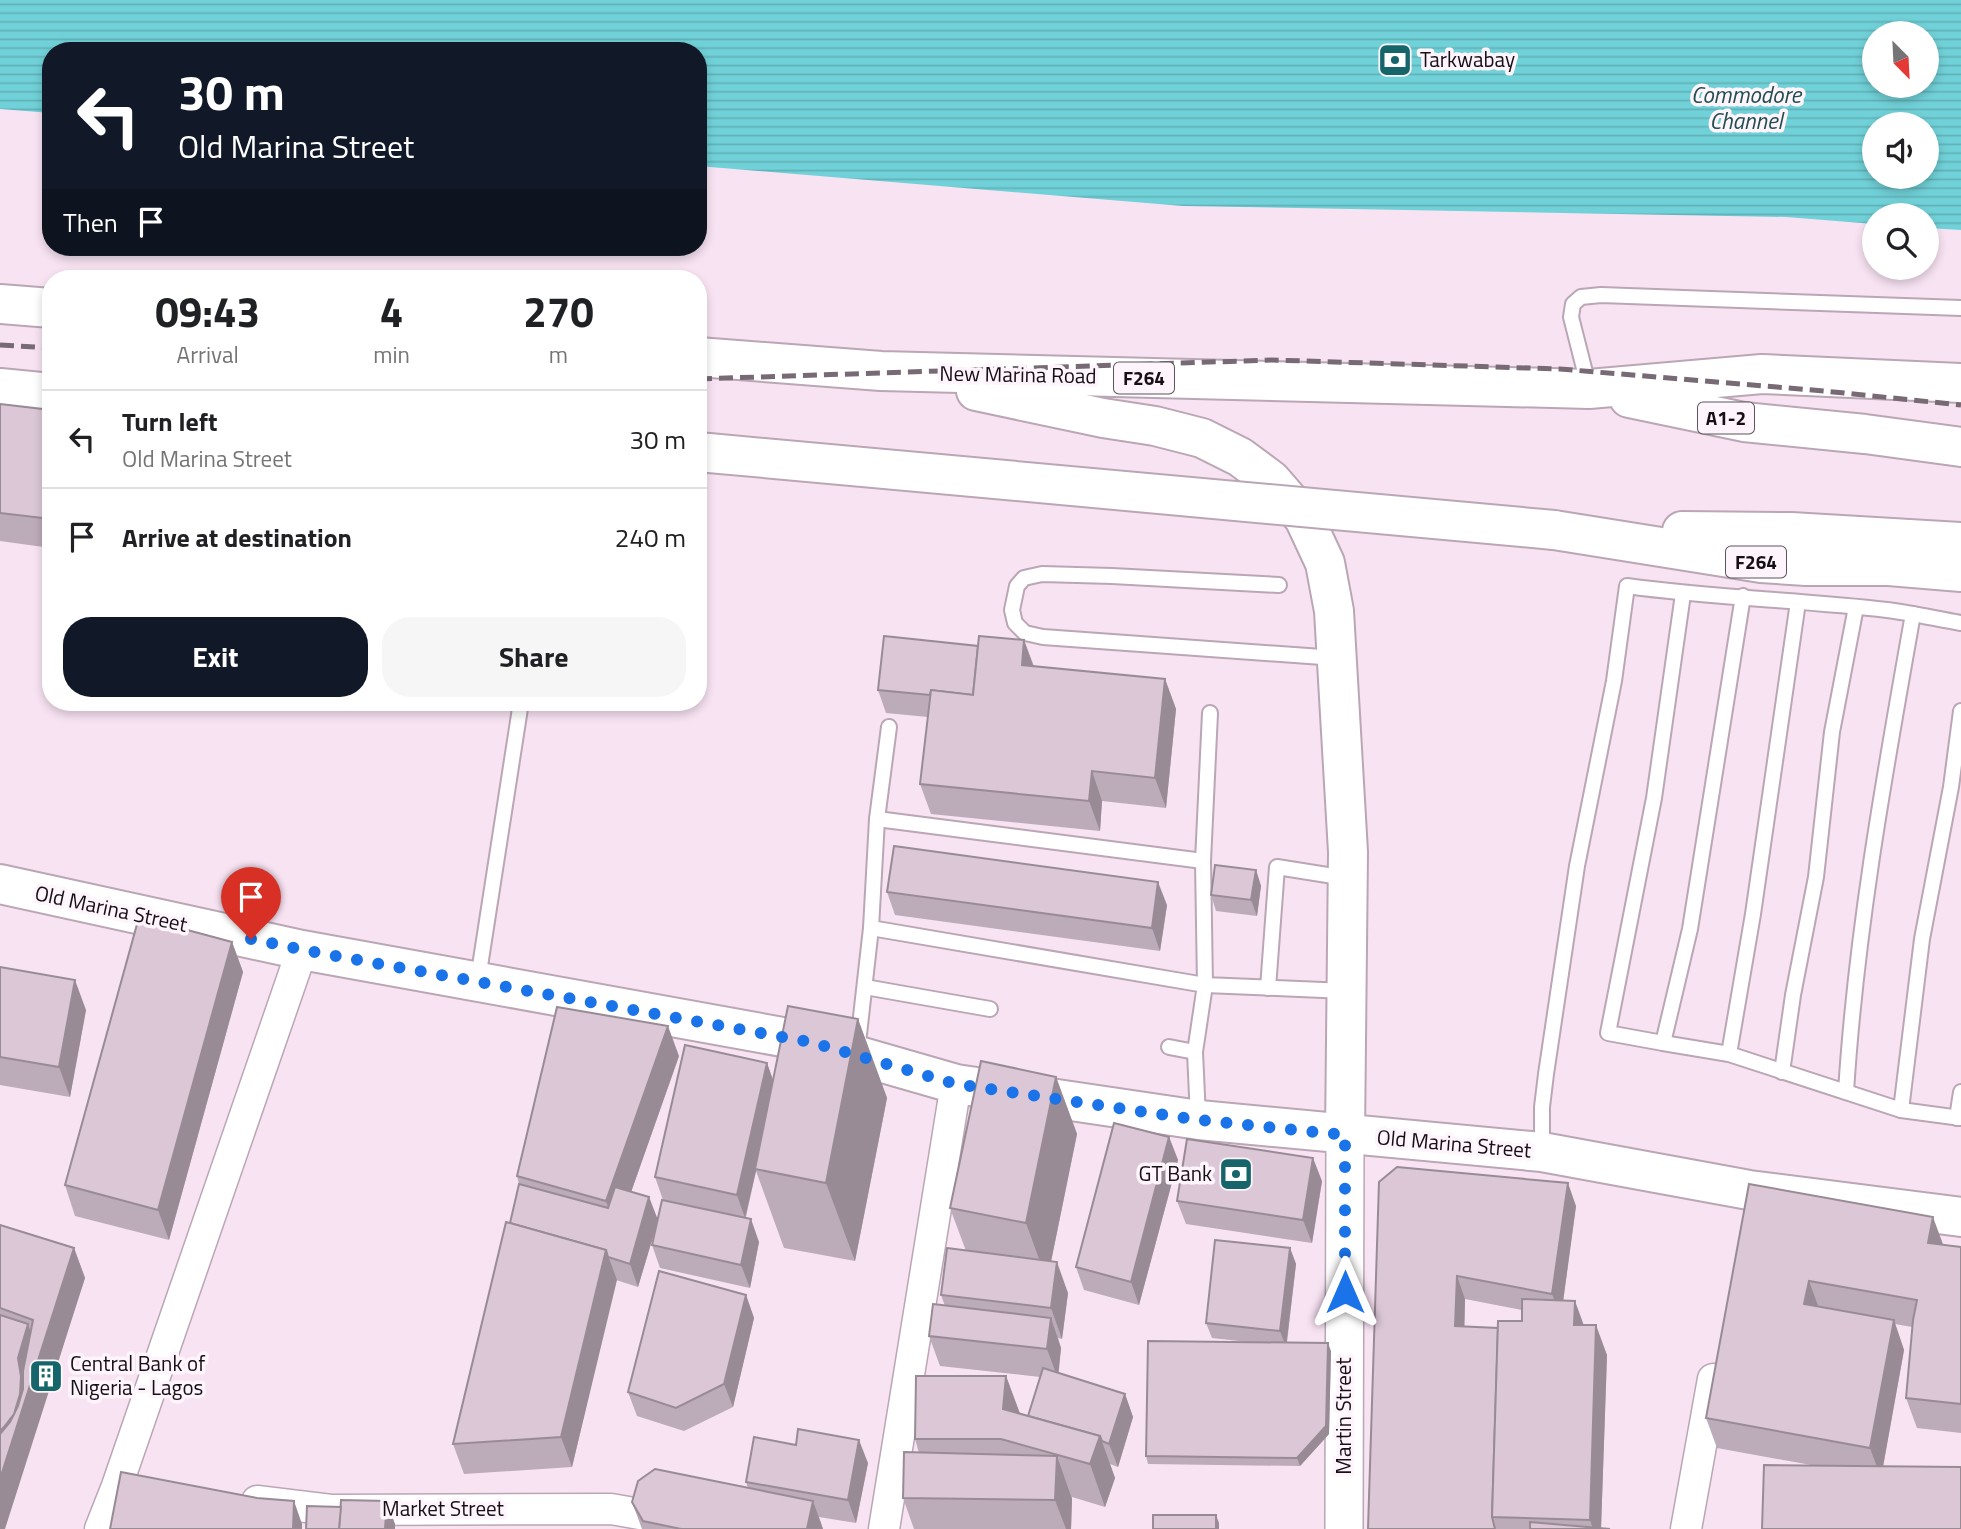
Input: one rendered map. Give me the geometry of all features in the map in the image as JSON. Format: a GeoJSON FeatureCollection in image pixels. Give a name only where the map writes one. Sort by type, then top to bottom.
{"type":"FeatureCollection","features":[{"type":"Feature","properties":{"kind":"main road"},"geometry":{"type":"LineString","coordinates":[[0,304],[42,307]]}},
{"type":"Feature","properties":{"kind":"main road","name":"New Marina Road"},"geometry":{"type":"LineString","coordinates":[[707,358],[881,371],[1589,389]]}},
{"type":"Feature","properties":{"kind":"main road"},"geometry":{"type":"LineString","coordinates":[[881,371],[1202,438],[1240,457],[1272,480],[1304,519],[1325,563],[1334,611],[1348,878],[1345,1135]]}},
{"type":"Feature","properties":{"kind":"main road","name":"F264"},"geometry":{"type":"LineString","coordinates":[[1589,389],[1762,374],[1961,383]]}},
{"type":"Feature","properties":{"kind":"main road"},"geometry":{"type":"LineString","coordinates":[[0,388],[42,392]]}},
{"type":"Feature","properties":{"kind":"main road","name":"A1-2"},"geometry":{"type":"LineString","coordinates":[[1589,389],[1744,422],[1961,447]]}},
{"type":"Feature","properties":{"kind":"main road","name":"F264"},"geometry":{"type":"LineString","coordinates":[[707,453],[1553,530],[1761,563],[1889,566],[1961,572]]}},
{"type":"Feature","properties":{"kind":"main road"},"geometry":{"type":"LineString","coordinates":[[1553,530],[1791,532],[1961,542]]}},
{"type":"Feature","properties":{"kind":"main road","name":"Old Marina Street"},"geometry":{"type":"LineString","coordinates":[[0,884],[302,950],[810,1042],[956,1084],[1199,1120],[1542,1152],[1747,1203],[1961,1217]]}},
{"type":"Feature","properties":{"kind":"street"},"geometry":{"type":"LineString","coordinates":[[100,1529],[131,1488],[302,950]]}},
{"type":"Feature","properties":{"kind":"street"},"geometry":{"type":"LineString","coordinates":[[884,1529],[956,1084]]}},
{"type":"Feature","properties":{"kind":"street","name":"Martin Street"},"geometry":{"type":"LineString","coordinates":[[1344,1529],[1345,1135]]}},
{"type":"Feature","properties":{"kind":"street"},"geometry":{"type":"LineString","coordinates":[[1686,1529],[1717,1357]]}},
{"type":"Feature","properties":{"kind":"street","name":"Market Street"},"geometry":{"type":"LineString","coordinates":[[224,1498],[331,1510],[611,1509],[726,1529]]}},
{"type":"Feature","properties":{"kind":"lane"},"geometry":{"type":"LineString","coordinates":[[1589,389],[1571,317],[1573,304],[1581,298],[1601,295],[1961,308]]}},
{"type":"Feature","properties":{"kind":"lane"},"geometry":{"type":"LineString","coordinates":[[1279,584],[1042,574],[1024,578],[1017,586],[1012,610],[1015,623],[1025,633],[1043,637],[1337,658]]}},
{"type":"Feature","properties":{"kind":"lane"},"geometry":{"type":"LineString","coordinates":[[1542,1152],[1542,1107],[1549,1048],[1577,866],[1614,681],[1627,586],[1683,594],[1743,596],[1856,607],[1961,623]]}},
{"type":"Feature","properties":{"kind":"lane"},"geometry":{"type":"LineString","coordinates":[[1683,594],[1654,798],[1608,1033],[1728,1054],[1901,1110],[1959,1118],[1961,1093]]}},
{"type":"Feature","properties":{"kind":"lane"},"geometry":{"type":"LineString","coordinates":[[1663,1043],[1690,929],[1743,596]]}},
{"type":"Feature","properties":{"kind":"lane"},"geometry":{"type":"LineString","coordinates":[[1728,1054],[1753,914],[1798,602]]}},
{"type":"Feature","properties":{"kind":"lane"},"geometry":{"type":"LineString","coordinates":[[1782,1072],[1793,995],[1816,877],[1832,732],[1856,607]]}},
{"type":"Feature","properties":{"kind":"lane"},"geometry":{"type":"LineString","coordinates":[[1846,1092],[1850,1020],[1885,769],[1913,614]]}},
{"type":"Feature","properties":{"kind":"lane"},"geometry":{"type":"LineString","coordinates":[[478,981],[520,711]]}},
{"type":"Feature","properties":{"kind":"lane"},"geometry":{"type":"LineString","coordinates":[[1901,1110],[1922,939],[1951,787],[1961,711]]}},
{"type":"Feature","properties":{"kind":"lane"},"geometry":{"type":"LineString","coordinates":[[1199,1120],[1195,1052],[1205,985],[1203,861],[1210,713]]}},
{"type":"Feature","properties":{"kind":"lane"},"geometry":{"type":"LineString","coordinates":[[857,1055],[871,928],[877,818],[889,727]]}},
{"type":"Feature","properties":{"kind":"lane"},"geometry":{"type":"LineString","coordinates":[[877,818],[1203,861]]}},
{"type":"Feature","properties":{"kind":"lane"},"geometry":{"type":"LineString","coordinates":[[1268,988],[1277,867],[1348,878]]}},
{"type":"Feature","properties":{"kind":"lane"},"geometry":{"type":"LineString","coordinates":[[871,928],[1205,985],[1348,991]]}},
{"type":"Feature","properties":{"kind":"lane"},"geometry":{"type":"LineString","coordinates":[[864,987],[990,1009]]}},
{"type":"Feature","properties":{"kind":"lane"},"geometry":{"type":"LineString","coordinates":[[1169,1047],[1195,1052]]}},
{"type":"Feature","properties":{"kind":"water","name":"Commodore Channel"},"geometry":{"type":"Polygon","coordinates":[[[0,0],[1961,0],[1961,230],[1939,229],[1939,203],[1862,203],[1862,223],[1786,217],[1183,206],[707,167],[707,42],[42,42],[42,112],[0,109],[0,0]]]}},
{"type":"Feature","properties":{"kind":"building"},"geometry":{"type":"Polygon","coordinates":[[[0,404],[42,409],[42,518],[0,513],[0,404]]]}},
{"type":"Feature","properties":{"kind":"building"},"geometry":{"type":"Polygon","coordinates":[[[884,636],[978,646],[973,695],[931,690],[930,695],[878,690],[884,636]]]}},
{"type":"Feature","properties":{"kind":"building"},"geometry":{"type":"Polygon","coordinates":[[[979,636],[1024,640],[1022,665],[1165,679],[1155,778],[1092,771],[1089,801],[920,784],[931,690],[973,695],[979,636]]]}},
{"type":"Feature","properties":{"kind":"building"},"geometry":{"type":"Polygon","coordinates":[[[894,846],[1158,882],[1152,928],[887,892],[894,846]]]}},
{"type":"Feature","properties":{"kind":"building"},"geometry":{"type":"Polygon","coordinates":[[[1215,865],[1256,870],[1251,900],[1211,895],[1215,865]]]}},
{"type":"Feature","properties":{"kind":"building"},"geometry":{"type":"Polygon","coordinates":[[[139,917],[232,942],[158,1210],[65,1185],[139,917]]]}},
{"type":"Feature","properties":{"kind":"building"},"geometry":{"type":"Polygon","coordinates":[[[0,967],[75,980],[59,1067],[0,1057],[0,967]]]}},
{"type":"Feature","properties":{"kind":"building"},"geometry":{"type":"Polygon","coordinates":[[[788,1006],[858,1019],[826,1183],[755,1169],[788,1006]]]}},
{"type":"Feature","properties":{"kind":"building"},"geometry":{"type":"Polygon","coordinates":[[[557,1007],[668,1026],[606,1201],[517,1176],[557,1007]]]}},
{"type":"Feature","properties":{"kind":"building"},"geometry":{"type":"Polygon","coordinates":[[[685,1045],[767,1063],[737,1195],[655,1177],[685,1045]]]}},
{"type":"Feature","properties":{"kind":"building"},"geometry":{"type":"Polygon","coordinates":[[[981,1061],[1056,1077],[1026,1223],[950,1208],[981,1061]]]}},
{"type":"Feature","properties":{"kind":"building"},"geometry":{"type":"Polygon","coordinates":[[[1114,1123],[1169,1137],[1131,1282],[1076,1267],[1114,1123]]]}},
{"type":"Feature","properties":{"kind":"building"},"geometry":{"type":"Polygon","coordinates":[[[1187,1139],[1313,1158],[1303,1220],[1177,1201],[1187,1139]]]}},
{"type":"Feature","properties":{"kind":"building"},"geometry":{"type":"Polygon","coordinates":[[[1397,1167],[1568,1183],[1552,1294],[1457,1276],[1455,1326],[1498,1328],[1492,1517],[1495,1529],[1368,1529],[1379,1182],[1397,1167]]]}},
{"type":"Feature","properties":{"kind":"building"},"geometry":{"type":"Polygon","coordinates":[[[519,1184],[608,1208],[615,1187],[649,1197],[630,1264],[608,1257],[606,1250],[510,1223],[519,1184]]]}},
{"type":"Feature","properties":{"kind":"building"},"geometry":{"type":"Polygon","coordinates":[[[1749,1184],[1933,1217],[1928,1243],[1961,1247],[1961,1404],[1906,1398],[1917,1300],[1809,1281],[1804,1304],[1894,1320],[1870,1448],[1706,1418],[1749,1184]]]}},
{"type":"Feature","properties":{"kind":"building"},"geometry":{"type":"Polygon","coordinates":[[[662,1200],[751,1219],[741,1265],[652,1245],[662,1200]]]}},
{"type":"Feature","properties":{"kind":"building"},"geometry":{"type":"Polygon","coordinates":[[[506,1222],[606,1250],[561,1437],[453,1444],[506,1222]]]}},
{"type":"Feature","properties":{"kind":"building"},"geometry":{"type":"Polygon","coordinates":[[[0,1225],[74,1248],[0,1479],[0,1434],[10,1422],[23,1389],[23,1371],[33,1320],[0,1308],[0,1225]]]}},
{"type":"Feature","properties":{"kind":"building"},"geometry":{"type":"Polygon","coordinates":[[[1215,1240],[1290,1248],[1280,1331],[1206,1323],[1215,1240]]]}},
{"type":"Feature","properties":{"kind":"building"},"geometry":{"type":"Polygon","coordinates":[[[947,1248],[1057,1262],[1051,1308],[941,1295],[947,1248]]]}},
{"type":"Feature","properties":{"kind":"building"},"geometry":{"type":"Polygon","coordinates":[[[659,1271],[746,1295],[724,1384],[676,1408],[628,1392],[659,1271]]]}},
{"type":"Feature","properties":{"kind":"building"},"geometry":{"type":"Polygon","coordinates":[[[1522,1299],[1575,1301],[1574,1325],[1596,1325],[1590,1520],[1492,1517],[1498,1321],[1522,1321],[1522,1299]]]}},
{"type":"Feature","properties":{"kind":"building"},"geometry":{"type":"Polygon","coordinates":[[[933,1304],[1051,1318],[1047,1349],[929,1336],[933,1304]]]}},
{"type":"Feature","properties":{"kind":"building"},"geometry":{"type":"Polygon","coordinates":[[[0,1315],[28,1324],[18,1358],[20,1394],[14,1414],[0,1431],[0,1315]]]}},
{"type":"Feature","properties":{"kind":"building"},"geometry":{"type":"Polygon","coordinates":[[[1148,1341],[1328,1343],[1326,1426],[1297,1458],[1146,1456],[1148,1341]]]}},
{"type":"Feature","properties":{"kind":"building"},"geometry":{"type":"Polygon","coordinates":[[[1043,1368],[1125,1394],[1109,1444],[1102,1441],[1100,1436],[1028,1416],[1043,1368]]]}},
{"type":"Feature","properties":{"kind":"building"},"geometry":{"type":"Polygon","coordinates":[[[916,1376],[1006,1376],[1003,1409],[1100,1436],[1090,1464],[1001,1439],[915,1439],[916,1376]]]}},
{"type":"Feature","properties":{"kind":"building"},"geometry":{"type":"Polygon","coordinates":[[[798,1429],[859,1440],[848,1500],[746,1482],[754,1437],[796,1445],[798,1429]]]}},
{"type":"Feature","properties":{"kind":"building"},"geometry":{"type":"Polygon","coordinates":[[[904,1452],[1057,1456],[1055,1500],[903,1498],[904,1452]]]}},
{"type":"Feature","properties":{"kind":"building"},"geometry":{"type":"Polygon","coordinates":[[[1764,1465],[1961,1467],[1961,1529],[1762,1529],[1764,1465]]]}},
{"type":"Feature","properties":{"kind":"building"},"geometry":{"type":"Polygon","coordinates":[[[655,1469],[813,1501],[807,1529],[681,1529],[643,1521],[632,1502],[638,1481],[655,1469]]]}},
{"type":"Feature","properties":{"kind":"building"},"geometry":{"type":"Polygon","coordinates":[[[121,1472],[257,1498],[294,1501],[293,1529],[110,1529],[121,1472]]]}},
{"type":"Feature","properties":{"kind":"building"},"geometry":{"type":"Polygon","coordinates":[[[341,1500],[387,1501],[385,1529],[339,1529],[341,1500]]]}},
{"type":"Feature","properties":{"kind":"building"},"geometry":{"type":"Polygon","coordinates":[[[307,1506],[341,1507],[339,1529],[306,1529],[307,1506]]]}},
{"type":"Feature","properties":{"kind":"building"},"geometry":{"type":"Polygon","coordinates":[[[1153,1515],[1216,1515],[1216,1529],[1153,1529],[1153,1515]]]}},
{"type":"Feature","properties":{"kind":"building"},"geometry":{"type":"Polygon","coordinates":[[[1530,1522],[1610,1529],[1530,1529],[1530,1522]]]}},
{"type":"Feature","properties":{"kind":"railway"},"geometry":{"type":"LineString","coordinates":[[0,345],[42,347]]}},
{"type":"Feature","properties":{"kind":"railway"},"geometry":{"type":"LineString","coordinates":[[707,379],[1272,360],[1560,369],[1961,405]]}},
{"type":"Feature","properties":{"kind":"place","name":"Tarkwabay"},"geometry":{"type":"Point","coordinates":[1395,60]}},
{"type":"Feature","properties":{"kind":"place","name":"GT Bank"},"geometry":{"type":"Point","coordinates":[1236,1174]}},
{"type":"Feature","properties":{"kind":"place","name":"Central Bank of Nigeria - Lagos"},"geometry":{"type":"Point","coordinates":[46,1376]}},
{"type":"Feature","properties":{"kind":"route"},"geometry":{"type":"LineString","coordinates":[[251,939],[810,1042],[956,1084],[1199,1120],[1345,1135],[1345,1292]]}}]}
